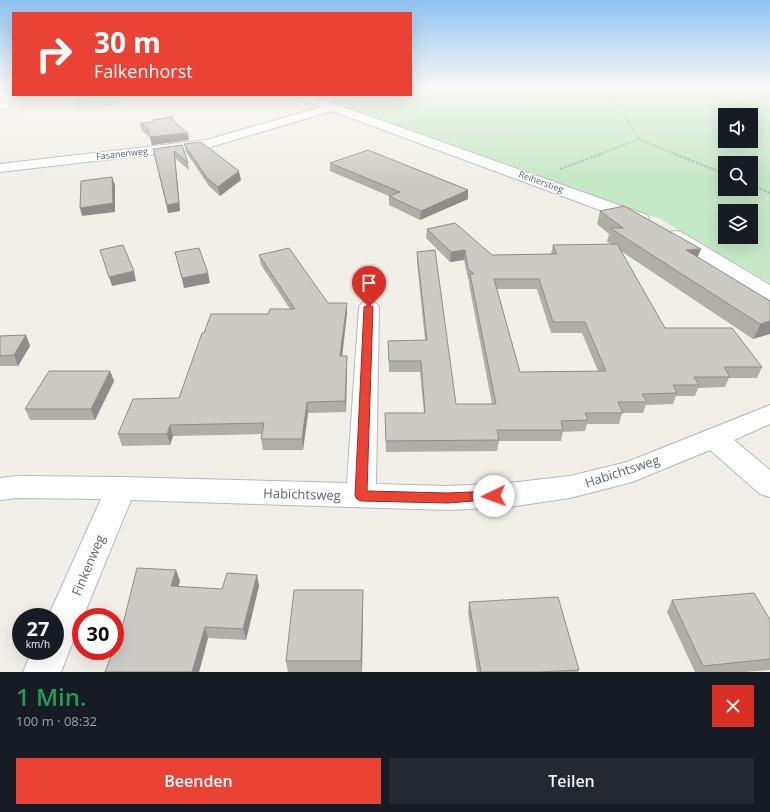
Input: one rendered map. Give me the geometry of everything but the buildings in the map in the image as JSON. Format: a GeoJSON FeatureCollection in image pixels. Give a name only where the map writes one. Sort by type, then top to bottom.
{"type":"FeatureCollection","features":[{"type":"Feature","properties":{"kind":"street","name":"Fasanenweg"},"geometry":{"type":"LineString","coordinates":[[0,168],[207,144],[295,118]]}},
{"type":"Feature","properties":{"kind":"street","name":"Reiherstieg"},"geometry":{"type":"LineString","coordinates":[[365,118],[656,225],[770,294]]}},
{"type":"Feature","properties":{"kind":"street"},"geometry":{"type":"LineString","coordinates":[[361,496],[369,307]]}},
{"type":"Feature","properties":{"kind":"street","name":"Habichtsweg"},"geometry":{"type":"LineString","coordinates":[[0,489],[122,488],[448,498],[509,495],[570,487],[632,471],[770,414]]}},
{"type":"Feature","properties":{"kind":"street"},"geometry":{"type":"LineString","coordinates":[[714,438],[770,486]]}},
{"type":"Feature","properties":{"kind":"street","name":"Finkenweg"},"geometry":{"type":"LineString","coordinates":[[64,620],[122,488]]}},
{"type":"Feature","properties":{"kind":"street"},"geometry":{"type":"LineString","coordinates":[[42,672],[47,660]]}},
{"type":"Feature","properties":{"kind":"path"},"geometry":{"type":"LineString","coordinates":[[626,118],[639,139],[718,171]]}},
{"type":"Feature","properties":{"kind":"path"},"geometry":{"type":"LineString","coordinates":[[534,180],[639,139]]}},
{"type":"Feature","properties":{"kind":"path"},"geometry":{"type":"LineString","coordinates":[[758,188],[770,193]]}},
{"type":"Feature","properties":{"kind":"green space"},"geometry":{"type":"Polygon","coordinates":[[[373,118],[718,118],[718,148],[758,148],[758,118],[770,118],[770,283],[660,219],[500,165],[373,118]]]}},
{"type":"Feature","properties":{"kind":"route"},"geometry":{"type":"LineString","coordinates":[[369,307],[361,496],[448,498],[494,496]]}}]}
